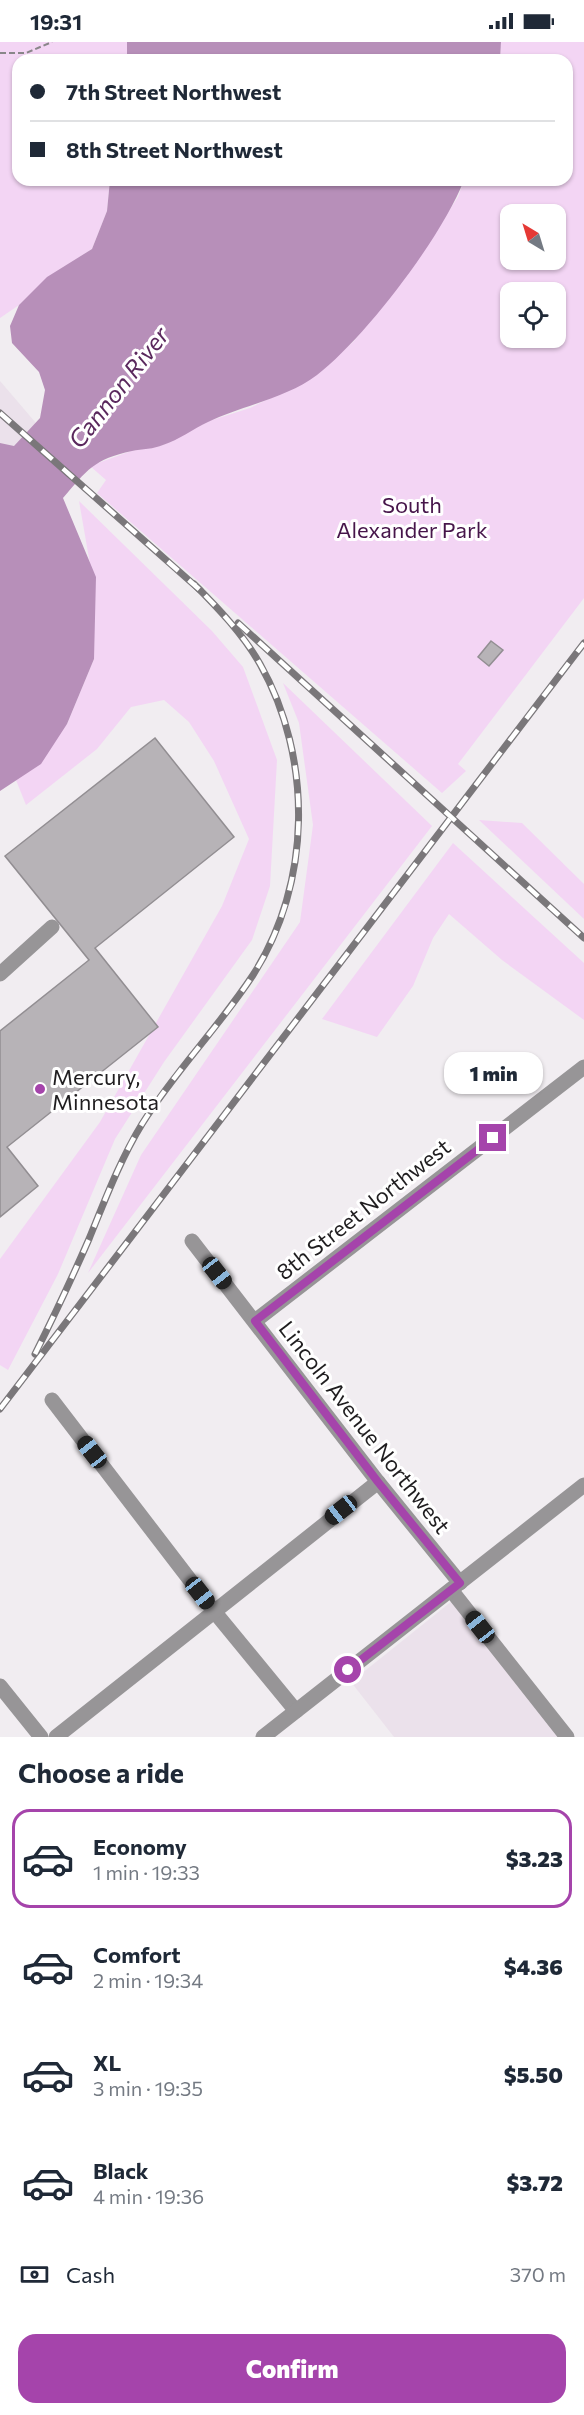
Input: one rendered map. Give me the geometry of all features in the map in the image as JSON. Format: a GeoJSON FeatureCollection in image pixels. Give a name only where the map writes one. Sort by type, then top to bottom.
{"type":"FeatureCollection","features":[{"type":"Feature","properties":{"kind":"street"},"geometry":{"type":"LineString","coordinates":[[0,974],[52,927]]}},
{"type":"Feature","properties":{"kind":"street","name":"8th Street Northwest"},"geometry":{"type":"LineString","coordinates":[[255,1321],[584,1067]]}},
{"type":"Feature","properties":{"kind":"street","name":"Lincoln Avenue Northwest"},"geometry":{"type":"LineString","coordinates":[[192,1241],[378,1482],[567,1737]]}},
{"type":"Feature","properties":{"kind":"street"},"geometry":{"type":"LineString","coordinates":[[52,1400],[213,1610],[296,1711]]}},
{"type":"Feature","properties":{"kind":"street"},"geometry":{"type":"LineString","coordinates":[[56,1737],[213,1610],[378,1482]]}},
{"type":"Feature","properties":{"kind":"street"},"geometry":{"type":"LineString","coordinates":[[263,1737],[584,1485]]}},
{"type":"Feature","properties":{"kind":"street"},"geometry":{"type":"LineString","coordinates":[[0,1686],[41,1737]]}},
{"type":"Feature","properties":{"kind":"path"},"geometry":{"type":"LineString","coordinates":[[0,53],[26,53],[52,42]]}},
{"type":"Feature","properties":{"kind":"shaded area"},"geometry":{"type":"Polygon","coordinates":[[[0,381],[53,443],[0,529],[0,381]]]}},
{"type":"Feature","properties":{"kind":"shaded area"},"geometry":{"type":"Polygon","coordinates":[[[452,1601],[560,1737],[394,1737],[351,1682],[452,1601]]]}},
{"type":"Feature","properties":{"kind":"green space"},"geometry":{"type":"Polygon","coordinates":[[[0,42],[127,42],[127,54],[12,54],[12,186],[109,186],[107,211],[92,249],[48,277],[19,305],[0,318],[0,42]]]}},
{"type":"Feature","properties":{"kind":"green space","name":"South Alexander Park"},"geometry":{"type":"Polygon","coordinates":[[[501,42],[584,42],[584,598],[458,764],[466,771],[442,793],[97,493],[106,480],[90,466],[131,451],[163,445],[209,421],[250,408],[315,376],[354,341],[411,269],[458,197],[462,186],[573,186],[573,54],[500,54],[501,42]]]}},
{"type":"Feature","properties":{"kind":"green space"},"geometry":{"type":"Polygon","coordinates":[[[79,501],[212,631],[243,667],[277,760],[270,886],[252,940],[164,1062],[115,1139],[58,1274],[8,1370],[0,1365],[0,1259],[100,1122],[222,906],[249,839],[214,761],[189,722],[164,700],[131,707],[97,749],[26,805],[16,780],[67,724],[94,659],[90,564],[79,501]]]}},
{"type":"Feature","properties":{"kind":"green space"},"geometry":{"type":"Polygon","coordinates":[[[283,683],[432,826],[88,1273],[141,1155],[300,922],[313,825],[299,723],[283,683]]]}},
{"type":"Feature","properties":{"kind":"green space"},"geometry":{"type":"Polygon","coordinates":[[[479,820],[522,823],[584,884],[584,919],[479,820]]]}},
{"type":"Feature","properties":{"kind":"green space"},"geometry":{"type":"Polygon","coordinates":[[[453,843],[584,963],[584,1020],[502,960],[449,914],[433,938],[413,986],[377,1037],[322,1019],[453,843]]]}},
{"type":"Feature","properties":{"kind":"water"},"geometry":{"type":"Polygon","coordinates":[[[127,42],[501,42],[500,54],[127,54],[127,42]]]}},
{"type":"Feature","properties":{"kind":"water","name":"Cannon River"},"geometry":{"type":"Polygon","coordinates":[[[109,186],[461,186],[438,229],[400,285],[357,337],[317,375],[292,390],[221,416],[169,443],[119,454],[100,462],[85,473],[63,498],[96,577],[94,659],[67,724],[41,764],[0,791],[0,443],[14,446],[40,418],[45,390],[39,372],[12,343],[10,326],[19,305],[47,277],[92,249],[107,211],[109,186]]]}},
{"type":"Feature","properties":{"kind":"building"},"geometry":{"type":"Polygon","coordinates":[[[491,641],[503,650],[489,666],[478,657],[491,641]]]}},
{"type":"Feature","properties":{"kind":"building"},"geometry":{"type":"Polygon","coordinates":[[[155,738],[234,837],[95,948],[158,1027],[7,1147],[38,1186],[0,1217],[0,1031],[89,960],[5,856],[155,738]]]}},
{"type":"Feature","properties":{"kind":"railway"},"geometry":{"type":"LineString","coordinates":[[0,413],[200,590]]}},
{"type":"Feature","properties":{"kind":"railway"},"geometry":{"type":"LineString","coordinates":[[35,1354],[134,1138],[168,1086],[240,994],[272,939],[286,901],[295,861],[298,820],[297,779],[290,739],[277,701],[260,664],[246,642],[194,584]]}},
{"type":"Feature","properties":{"kind":"railway"},"geometry":{"type":"LineString","coordinates":[[238,623],[584,938]]}},
{"type":"Feature","properties":{"kind":"railway"},"geometry":{"type":"LineString","coordinates":[[0,1409],[584,643]]}},
{"type":"Feature","properties":{"kind":"place","name":"Mercury, Minnesota"},"geometry":{"type":"Point","coordinates":[40,1089]}},
{"type":"Feature","properties":{"kind":"route"},"geometry":{"type":"LineString","coordinates":[[348,1670],[460,1583],[378,1482],[255,1321],[493,1138]]}}]}
